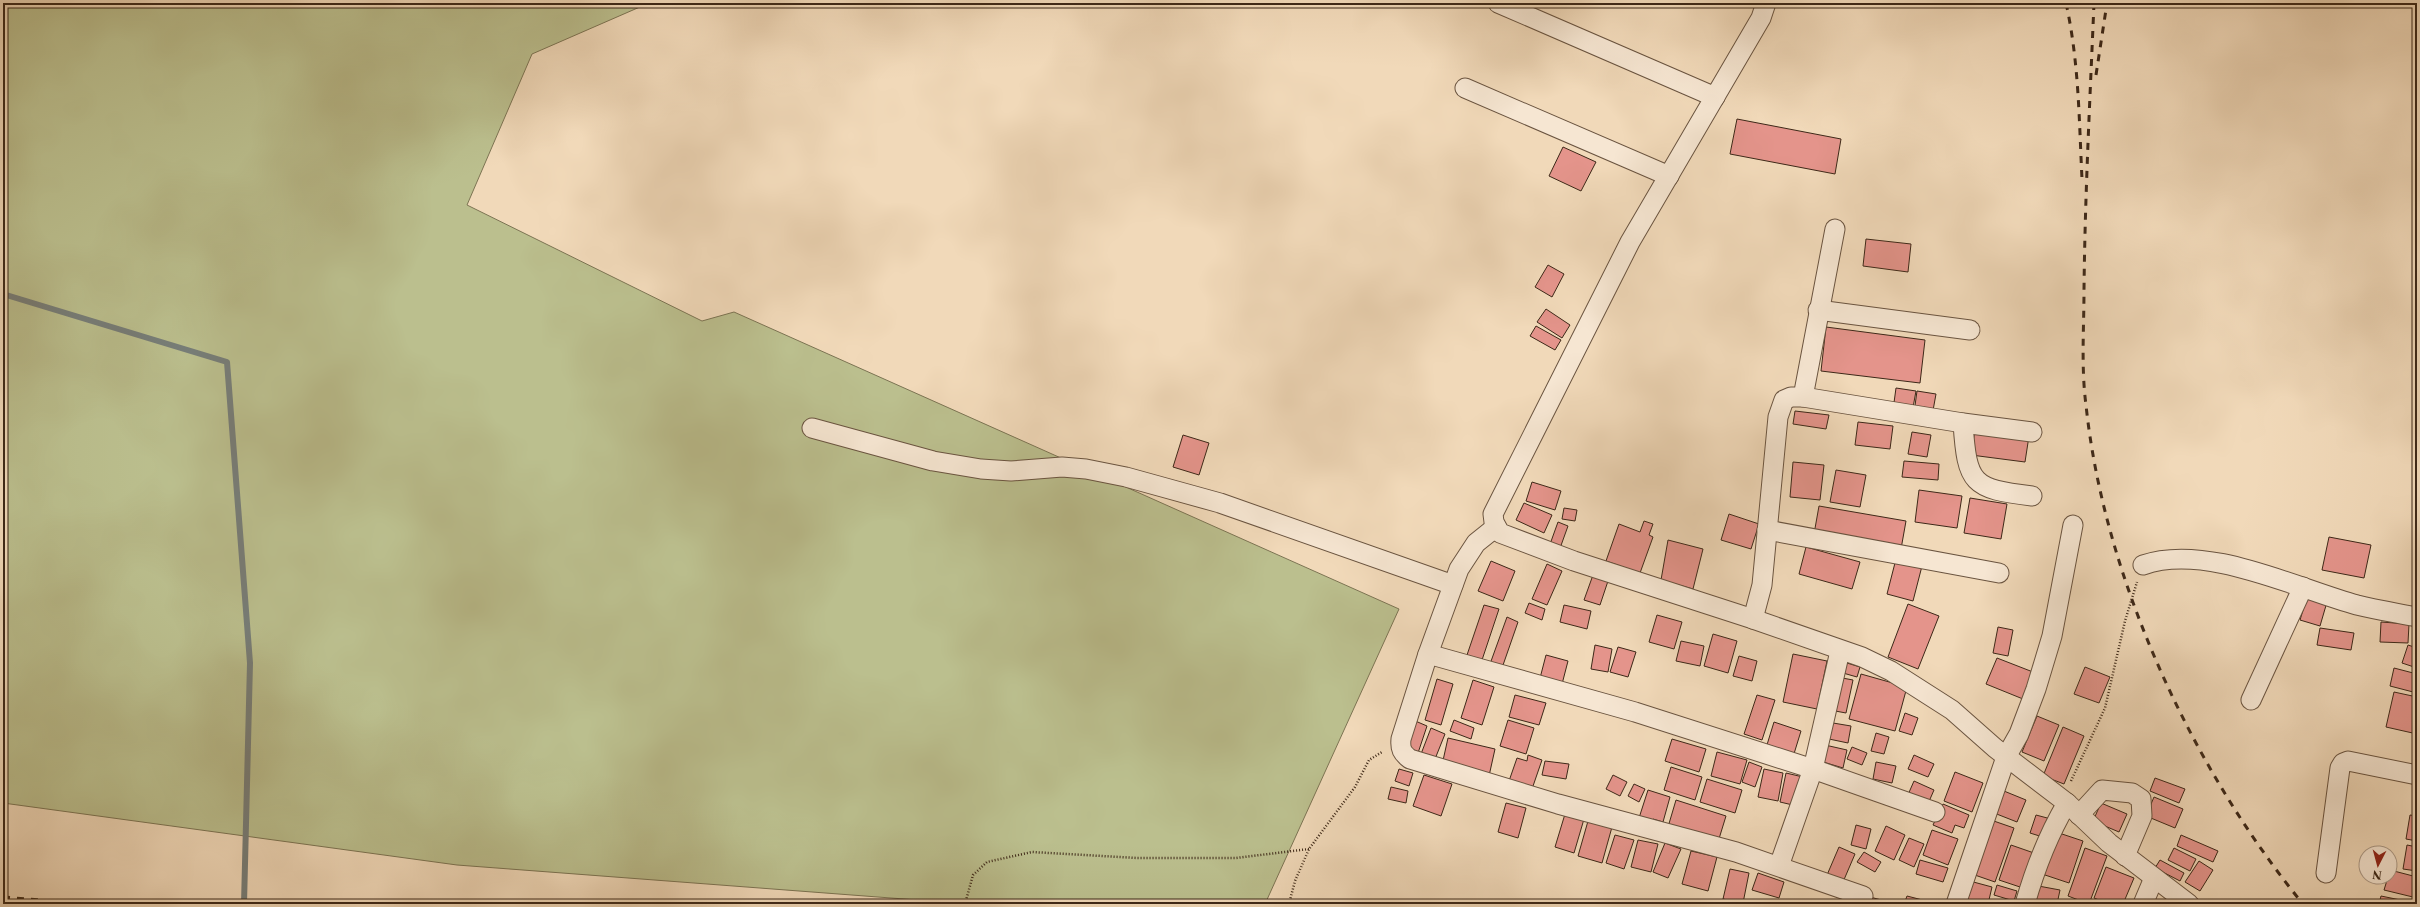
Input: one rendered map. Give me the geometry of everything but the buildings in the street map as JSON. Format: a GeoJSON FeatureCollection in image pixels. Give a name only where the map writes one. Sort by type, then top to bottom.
{"type":"FeatureCollection","features":[{"type":"Feature","properties":{"kind":"street"},"geometry":{"type":"LineString","coordinates":[[1498,3],[1715,97]]}},
{"type":"Feature","properties":{"kind":"street"},"geometry":{"type":"LineString","coordinates":[[1766,3],[1761,18],[1630,242],[1493,514],[1496,528],[1500,533],[1574,561],[1753,619],[1840,651],[1862,657],[1891,671],[1952,710],[2006,757],[2069,806],[2126,856],[2189,904]]}},
{"type":"Feature","properties":{"kind":"street"},"geometry":{"type":"LineString","coordinates":[[1465,88],[1669,176]]}},
{"type":"Feature","properties":{"kind":"street"},"geometry":{"type":"LineString","coordinates":[[1802,397],[1835,229]]}},
{"type":"Feature","properties":{"kind":"street"},"geometry":{"type":"LineString","coordinates":[[1818,310],[1970,330]]}},
{"type":"Feature","properties":{"kind":"street"},"geometry":{"type":"LineString","coordinates":[[1753,619],[1762,585],[1780,407],[1784,400],[1791,397],[1802,397],[1963,423],[2032,432]]}},
{"type":"Feature","properties":{"kind":"street"},"geometry":{"type":"LineString","coordinates":[[1963,423],[1965,454],[1969,470],[1975,480],[1981,485],[1998,492],[2032,496]]}},
{"type":"Feature","properties":{"kind":"street"},"geometry":{"type":"LineString","coordinates":[[812,428],[933,461],[981,469],[1011,471],[1062,467],[1086,469],[1126,477],[1220,504],[1453,586]]}},
{"type":"Feature","properties":{"kind":"street"},"geometry":{"type":"LineString","coordinates":[[1956,904],[2006,757],[2019,734],[2033,697],[2052,636],[2073,525]]}},
{"type":"Feature","properties":{"kind":"street"},"geometry":{"type":"LineString","coordinates":[[1496,528],[1476,544],[1459,569],[1428,654],[1401,739],[1400,747],[1404,755],[1410,759],[1558,804],[1736,852],[1863,896]]}},
{"type":"Feature","properties":{"kind":"street"},"geometry":{"type":"LineString","coordinates":[[1767,530],[1999,573]]}},
{"type":"Feature","properties":{"kind":"street"},"geometry":{"type":"LineString","coordinates":[[2143,564],[2160,559],[2184,557],[2256,572],[2358,605],[2417,617]]}},
{"type":"Feature","properties":{"kind":"street"},"geometry":{"type":"LineString","coordinates":[[2251,700],[2303,587]]}},
{"type":"Feature","properties":{"kind":"street"},"geometry":{"type":"LineString","coordinates":[[1779,866],[1813,769],[1840,651]]}},
{"type":"Feature","properties":{"kind":"street"},"geometry":{"type":"LineString","coordinates":[[1428,654],[1636,712],[1813,769],[1935,812]]}},
{"type":"Feature","properties":{"kind":"street"},"geometry":{"type":"LineString","coordinates":[[2326,873],[2340,768],[2343,763],[2348,761],[2417,775]]}},
{"type":"Feature","properties":{"kind":"street"},"geometry":{"type":"LineString","coordinates":[[2025,904],[2032,879],[2053,826],[2069,806],[2102,790],[2132,793],[2141,799],[2142,816],[2126,856]]}},
{"type":"Feature","properties":{"kind":"street"},"geometry":{"type":"LineString","coordinates":[[2143,904],[2154,878]]}},
{"type":"Feature","properties":{"kind":"path"},"geometry":{"type":"LineString","coordinates":[[2069,806],[2105,708],[2126,620],[2143,564]]}},
{"type":"Feature","properties":{"kind":"path"},"geometry":{"type":"LineString","coordinates":[[1289,904],[1295,881],[1309,849],[1355,787],[1369,760],[1401,739]]}},
{"type":"Feature","properties":{"kind":"path"},"geometry":{"type":"LineString","coordinates":[[965,904],[973,875],[987,862],[1032,852],[1137,858],[1236,858],[1309,849]]}},
{"type":"Feature","properties":{"kind":"green space"},"geometry":{"type":"Polygon","coordinates":[[[3,3],[649,3],[532,54],[467,205],[702,321],[734,312],[1399,609],[1265,904],[970,904],[457,865],[3,803],[3,3]]]}},
{"type":"Feature","properties":{"kind":"waterway"},"geometry":{"type":"LineString","coordinates":[[3,294],[227,362],[250,663],[244,904]]}},
{"type":"Feature","properties":{"kind":"railway"},"geometry":{"type":"LineString","coordinates":[[2066,3],[2074,47],[2082,179]]}},
{"type":"Feature","properties":{"kind":"railway"},"geometry":{"type":"LineString","coordinates":[[2094,3],[2085,218],[2083,362],[2084,391],[2096,471],[2112,538],[2134,604],[2160,670],[2191,733],[2225,794],[2263,851],[2303,904]]}},
{"type":"Feature","properties":{"kind":"railway"},"geometry":{"type":"LineString","coordinates":[[2096,75],[2107,3]]}},
{"type":"Feature","properties":{"kind":"railway"},"geometry":{"type":"LineString","coordinates":[[3,897],[89,904]]}}]}
